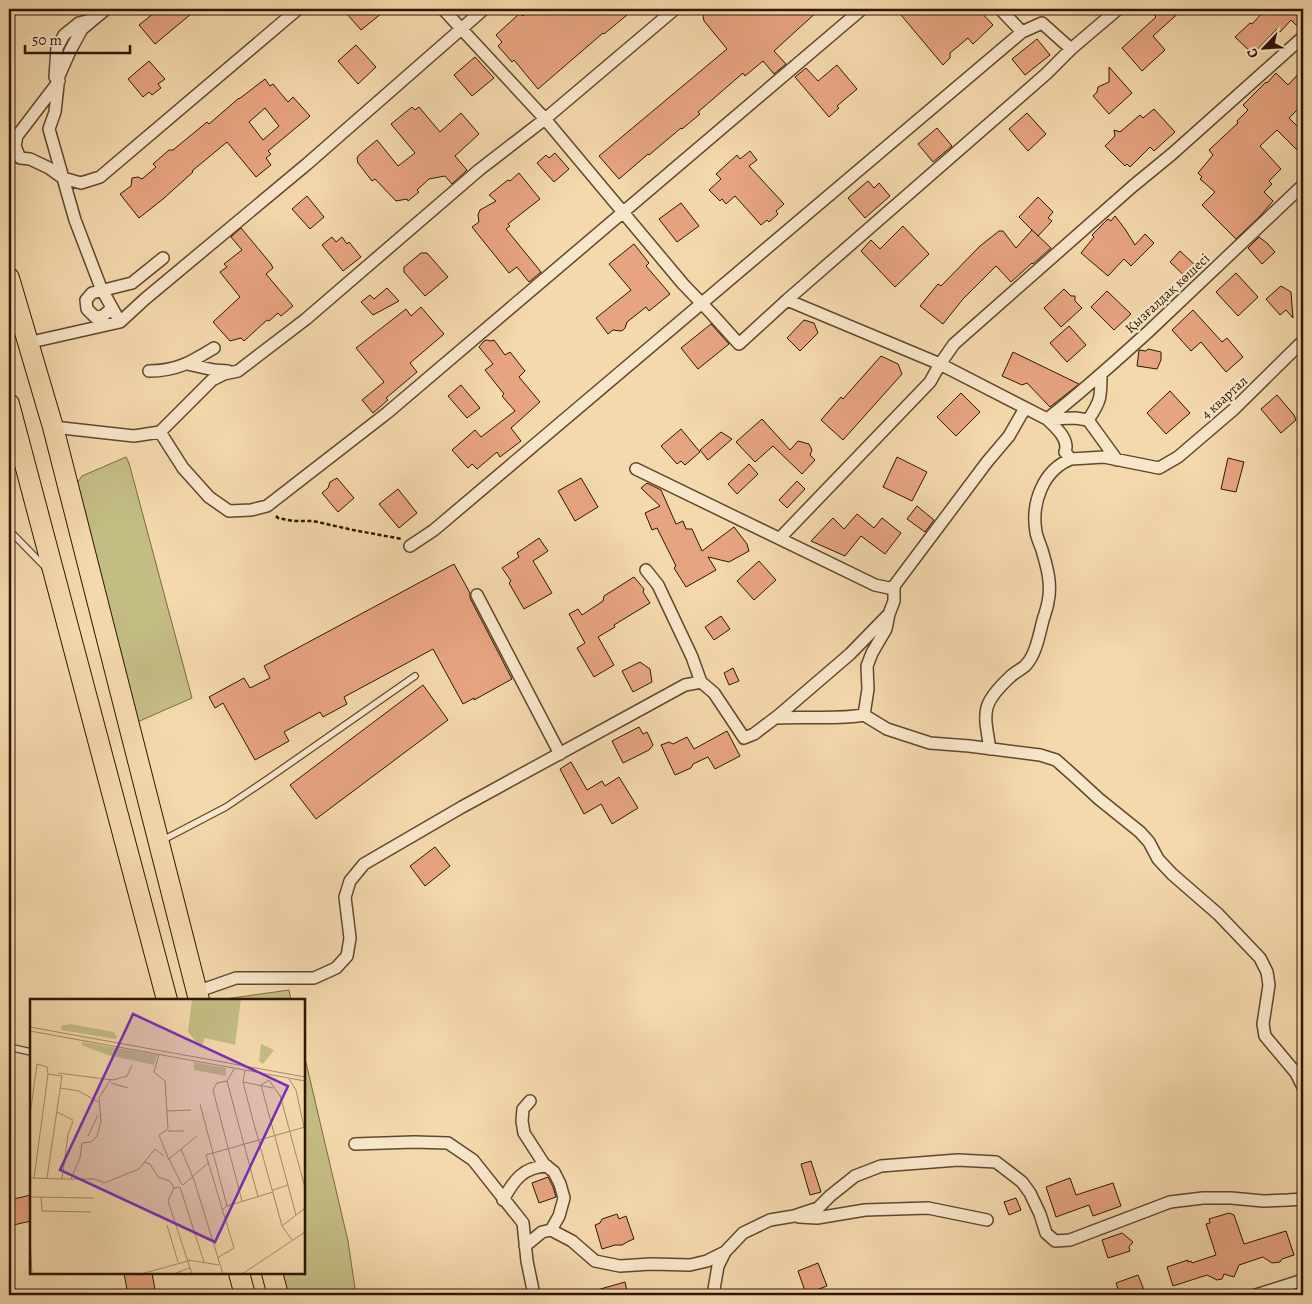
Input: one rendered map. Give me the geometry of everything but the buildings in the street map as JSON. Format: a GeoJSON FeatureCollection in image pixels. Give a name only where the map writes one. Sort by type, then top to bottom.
{"type":"FeatureCollection","features":[{"type":"Feature","properties":{"kind":"highway"},"geometry":{"type":"LineString","coordinates":[[9,278],[53,427],[198,996]]}},
{"type":"Feature","properties":{"kind":"highway"},"geometry":{"type":"LineString","coordinates":[[9,404],[167,999]]}},
{"type":"Feature","properties":{"kind":"highway"},"geometry":{"type":"LineString","coordinates":[[239,1274],[245,1295]]}},
{"type":"Feature","properties":{"kind":"highway"},"geometry":{"type":"LineString","coordinates":[[272,1274],[278,1295]]}},
{"type":"Feature","properties":{"kind":"street"},"geometry":{"type":"LineString","coordinates":[[106,9],[82,29],[70,51],[60,76],[55,112],[49,129],[75,220],[102,291],[120,322]]}},
{"type":"Feature","properties":{"kind":"street"},"geometry":{"type":"LineString","coordinates":[[59,81],[16,136],[15,146],[20,158],[30,159],[49,168],[63,178],[81,184],[100,177],[298,9]]}},
{"type":"Feature","properties":{"kind":"street"},"geometry":{"type":"LineString","coordinates":[[443,9],[545,119],[683,284],[740,344],[787,300],[1118,9]]}},
{"type":"Feature","properties":{"kind":"street"},"geometry":{"type":"LineString","coordinates":[[27,343],[120,322],[484,9]]}},
{"type":"Feature","properties":{"kind":"street"},"geometry":{"type":"LineString","coordinates":[[53,427],[134,436],[160,432],[212,380],[224,374],[238,371],[306,320],[480,170],[545,119],[675,9]]}},
{"type":"Feature","properties":{"kind":"street"},"geometry":{"type":"LineString","coordinates":[[160,432],[183,468],[209,498],[229,511],[252,510],[268,506],[387,413],[862,9]]}},
{"type":"Feature","properties":{"kind":"street"},"geometry":{"type":"LineString","coordinates":[[1000,9],[1022,32]]}},
{"type":"Feature","properties":{"kind":"street"},"geometry":{"type":"LineString","coordinates":[[413,544],[434,530],[1022,32],[1042,23],[1071,49]]}},
{"type":"Feature","properties":{"kind":"street"},"geometry":{"type":"LineString","coordinates":[[780,538],[930,382],[954,344],[1303,37]]}},
{"type":"Feature","properties":{"kind":"street","name":"Қызғалдақ көшесі"},"geometry":{"type":"LineString","coordinates":[[1047,419],[1101,374],[1303,185]]}},
{"type":"Feature","properties":{"kind":"street"},"geometry":{"type":"LineString","coordinates":[[112,308],[102,316],[95,317],[87,309],[86,300],[92,293],[132,283],[163,258]]}},
{"type":"Feature","properties":{"kind":"street"},"geometry":{"type":"LineString","coordinates":[[787,300],[940,364],[1047,419],[1061,432],[1067,448],[1065,452],[1071,459]]}},
{"type":"Feature","properties":{"kind":"street","name":"4 квартал"},"geometry":{"type":"LineString","coordinates":[[1117,460],[1159,468],[1178,456],[1233,410],[1303,341]]}},
{"type":"Feature","properties":{"kind":"street"},"geometry":{"type":"LineString","coordinates":[[149,372],[164,371],[186,364],[214,348]]}},
{"type":"Feature","properties":{"kind":"street"},"geometry":{"type":"LineString","coordinates":[[186,364],[214,370],[238,371]]}},
{"type":"Feature","properties":{"kind":"street"},"geometry":{"type":"LineString","coordinates":[[1088,420],[1098,406],[1101,393],[1101,374]]}},
{"type":"Feature","properties":{"kind":"street"},"geometry":{"type":"LineString","coordinates":[[636,469],[875,585],[889,588],[894,586],[981,470],[1009,436],[1025,408]]}},
{"type":"Feature","properties":{"kind":"street"},"geometry":{"type":"LineString","coordinates":[[1047,419],[1075,418],[1088,420],[1117,460]]}},
{"type":"Feature","properties":{"kind":"street"},"geometry":{"type":"LineString","coordinates":[[990,748],[985,712],[988,702],[1011,676],[1025,666],[1032,656],[1048,602],[1049,582],[1047,567],[1036,533],[1034,516],[1043,482],[1061,463],[1071,459],[1104,457],[1117,460]]}},
{"type":"Feature","properties":{"kind":"street"},"geometry":{"type":"LineString","coordinates":[[646,570],[658,586],[692,657],[700,682],[714,693],[744,738],[754,734],[775,718],[850,654],[889,614]]}},
{"type":"Feature","properties":{"kind":"street"},"geometry":{"type":"LineString","coordinates":[[864,715],[868,688],[867,666],[886,629],[894,600],[894,586]]}},
{"type":"Feature","properties":{"kind":"street"},"geometry":{"type":"LineString","coordinates":[[477,595],[560,754]]}},
{"type":"Feature","properties":{"kind":"street"},"geometry":{"type":"LineString","coordinates":[[198,996],[236,978],[314,978],[336,968],[347,956],[350,938],[345,897],[350,881],[364,864],[628,715],[685,685],[700,682]]}},
{"type":"Feature","properties":{"kind":"street"},"geometry":{"type":"LineString","coordinates":[[775,718],[851,717],[864,715],[887,729],[930,743],[990,748],[1040,755],[1056,760],[1099,799],[1140,832],[1149,842],[1158,859],[1218,914],[1260,958],[1269,985],[1263,1024],[1265,1036],[1296,1073],[1303,1087]]}},
{"type":"Feature","properties":{"kind":"street"},"geometry":{"type":"LineString","coordinates":[[530,1101],[523,1109],[524,1133],[539,1156],[554,1172],[564,1198],[559,1216],[551,1230]]}},
{"type":"Feature","properties":{"kind":"street"},"geometry":{"type":"LineString","coordinates":[[355,1144],[414,1142],[448,1144],[472,1160],[523,1224],[527,1262],[534,1295]]}},
{"type":"Feature","properties":{"kind":"street"},"geometry":{"type":"LineString","coordinates":[[713,1295],[718,1266],[725,1252],[743,1233],[770,1220],[794,1216],[818,1208],[855,1176],[882,1166],[958,1160],[996,1162],[1022,1182],[1034,1200],[1046,1233],[1055,1241],[1070,1240],[1170,1202],[1203,1198],[1263,1201],[1303,1199]]}},
{"type":"Feature","properties":{"kind":"street"},"geometry":{"type":"LineString","coordinates":[[503,1200],[511,1185],[523,1173],[536,1166],[547,1166]]}},
{"type":"Feature","properties":{"kind":"street"},"geometry":{"type":"LineString","coordinates":[[794,1216],[817,1218],[865,1210],[928,1208],[987,1220]]}},
{"type":"Feature","properties":{"kind":"street"},"geometry":{"type":"LineString","coordinates":[[525,1246],[542,1232],[551,1230],[572,1241],[595,1261],[620,1266],[650,1264],[690,1266],[707,1261],[725,1252]]}},
{"type":"Feature","properties":{"kind":"street"},"geometry":{"type":"LineString","coordinates":[[1256,1295],[1303,1280]]}},
{"type":"Feature","properties":{"kind":"lane"},"geometry":{"type":"LineString","coordinates":[[9,530],[53,575]]}},
{"type":"Feature","properties":{"kind":"lane"},"geometry":{"type":"LineString","coordinates":[[158,843],[226,807],[415,676]]}},
{"type":"Feature","properties":{"kind":"lane"},"geometry":{"type":"LineString","coordinates":[[9,1047],[30,1052]]}},
{"type":"Feature","properties":{"kind":"path"},"geometry":{"type":"LineString","coordinates":[[268,506],[278,518],[313,520],[353,530],[396,537],[413,544]]}},
{"type":"Feature","properties":{"kind":"shaded area"},"geometry":{"type":"Polygon","coordinates":[[[126,457],[192,698],[135,723],[75,486],[82,476],[126,457]]]}},
{"type":"Feature","properties":{"kind":"shaded area"},"geometry":{"type":"Polygon","coordinates":[[[289,990],[291,999],[225,999],[289,990]]]}},
{"type":"Feature","properties":{"kind":"shaded area"},"geometry":{"type":"Polygon","coordinates":[[[305,1058],[348,1241],[356,1295],[284,1295],[278,1274],[305,1274],[305,1058]]]}}]}
